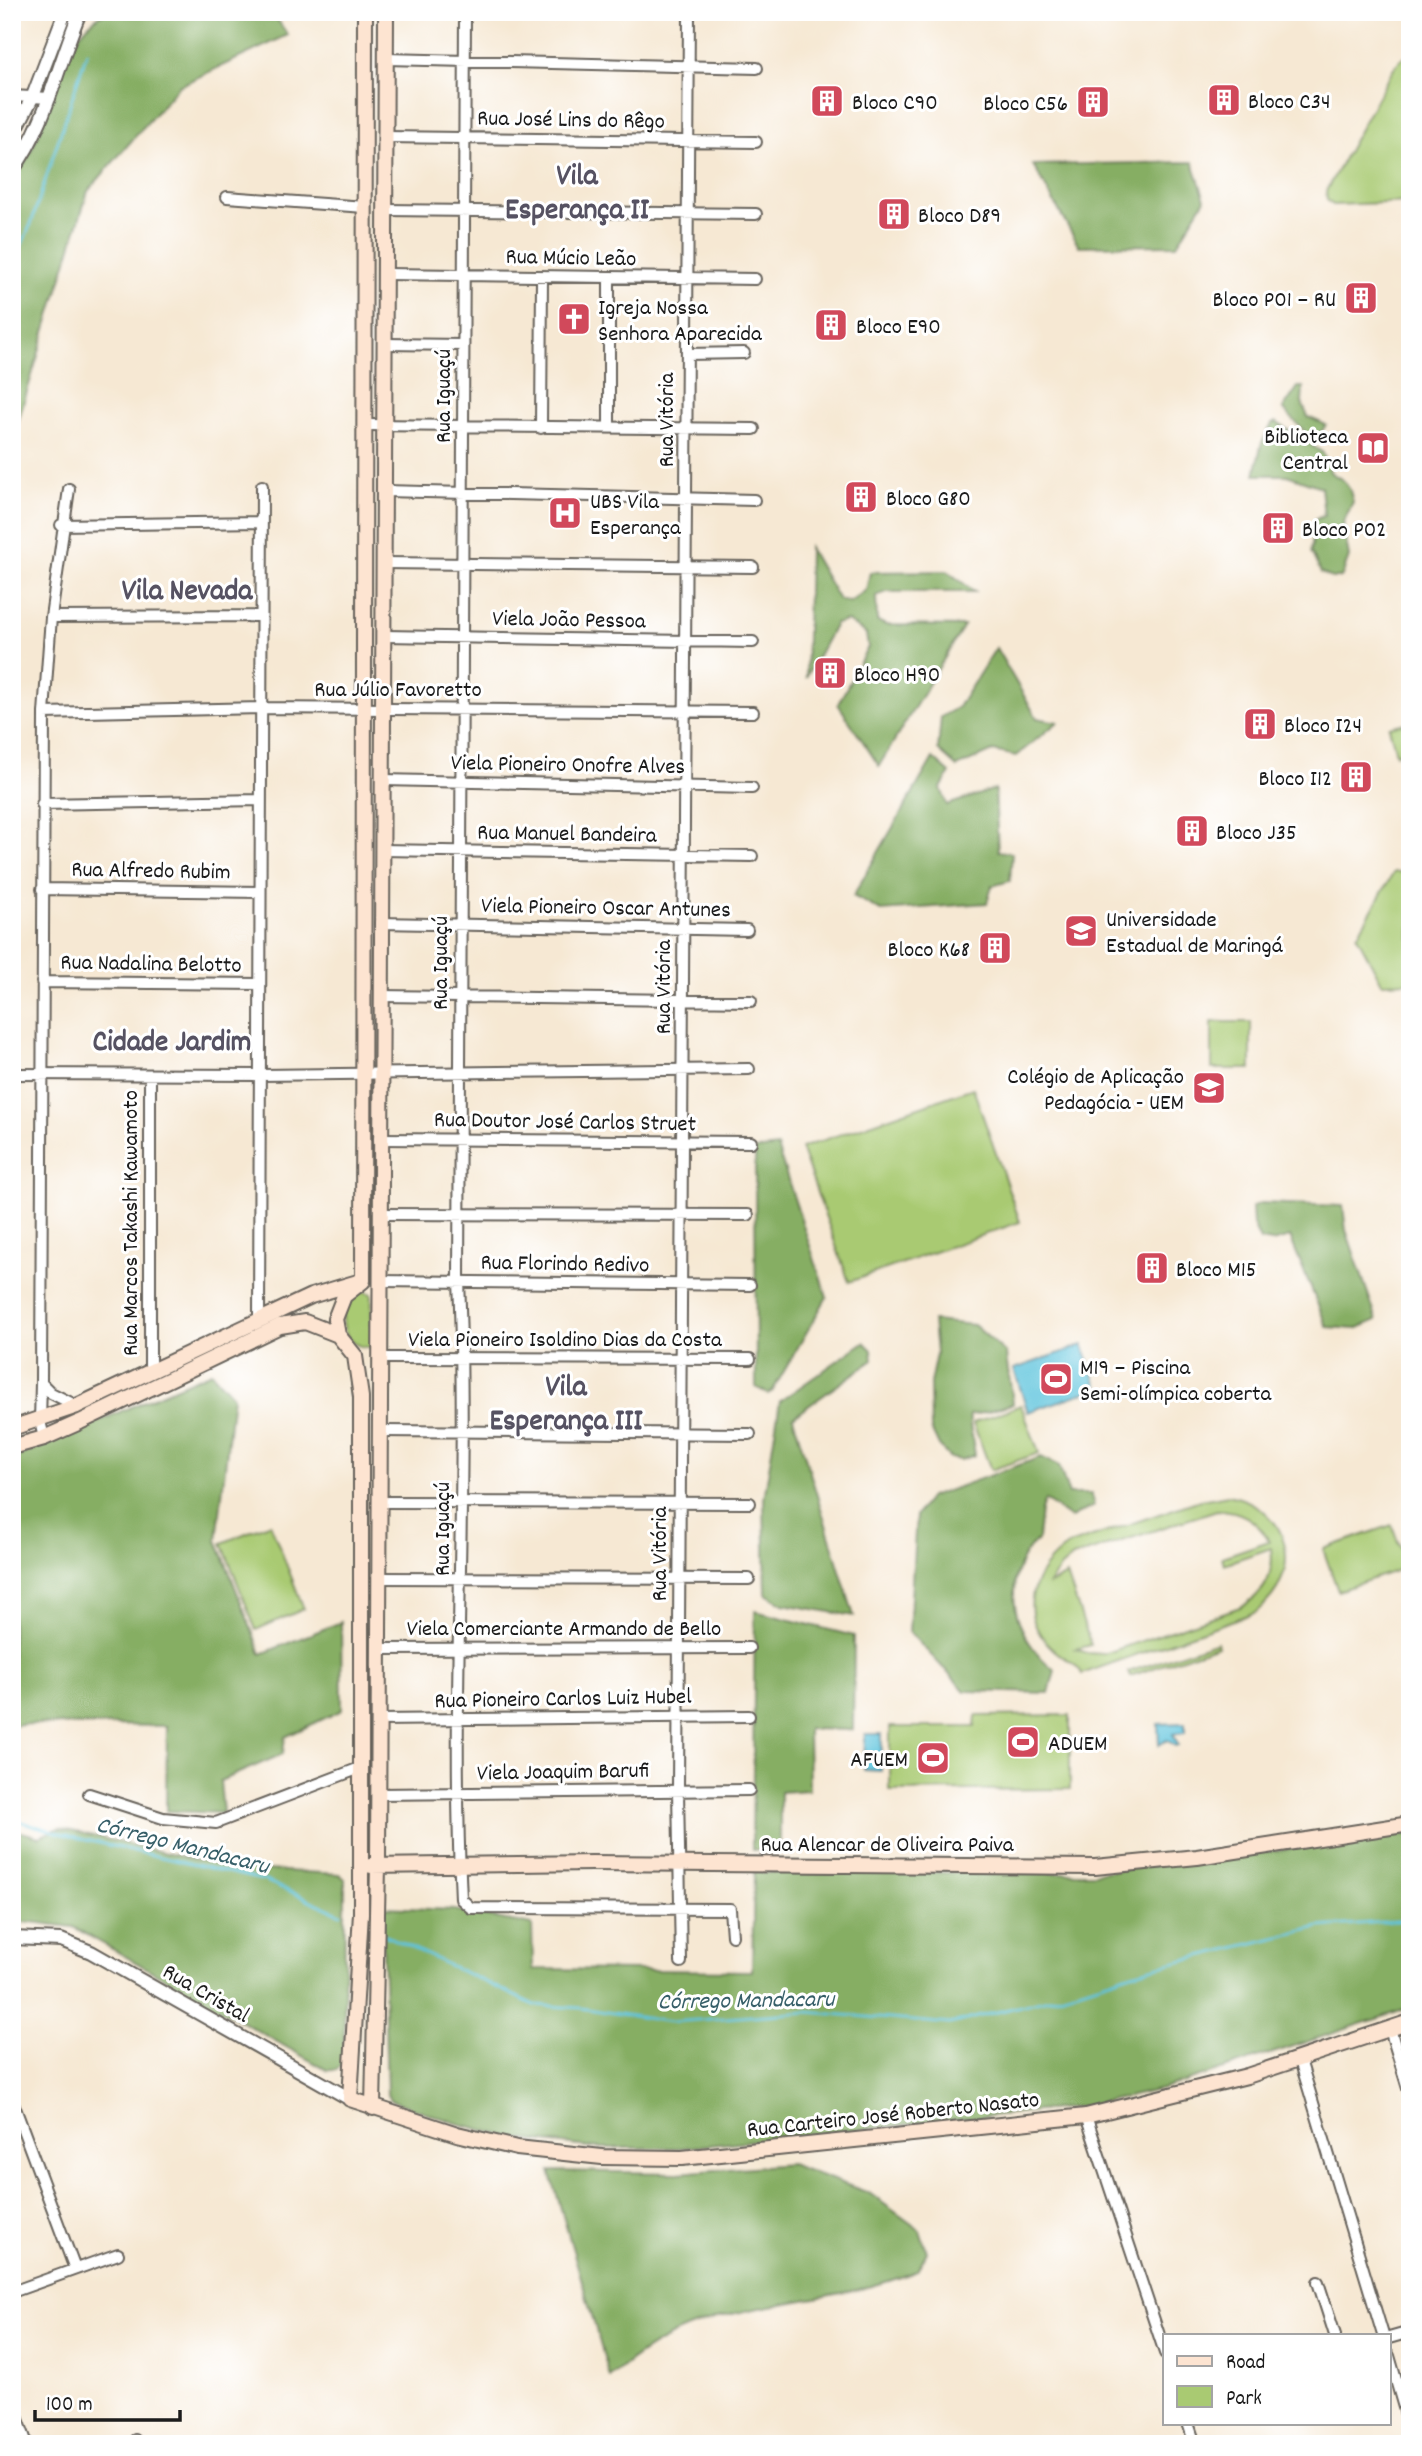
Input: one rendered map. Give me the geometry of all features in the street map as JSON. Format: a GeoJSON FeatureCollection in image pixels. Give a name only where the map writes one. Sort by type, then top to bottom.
{"type":"FeatureCollection","features":[{"type":"Feature","properties":{"kind":"main road"},"geometry":{"type":"LineString","coordinates":[[365,12],[364,709],[372,1073],[379,1139],[380,1359],[378,1866],[373,2108]]}},
{"type":"Feature","properties":{"kind":"main road"},"geometry":{"type":"LineString","coordinates":[[338,1335],[337,1308],[344,1296],[363,1281],[372,1073],[380,996],[386,12]]}},
{"type":"Feature","properties":{"kind":"main road"},"geometry":{"type":"LineString","coordinates":[[12,1429],[40,1422],[77,1406],[319,1293],[363,1281],[379,1281]]}},
{"type":"Feature","properties":{"kind":"main road"},"geometry":{"type":"LineString","coordinates":[[12,1447],[44,1438],[280,1326],[305,1322],[338,1335],[355,1356],[361,1397],[360,1926],[350,2099]]}},
{"type":"Feature","properties":{"kind":"main road"},"geometry":{"type":"LineString","coordinates":[[355,1356],[380,1359]]}},
{"type":"Feature","properties":{"kind":"main road","name":"Rua Alencar de Oliveira Paiva"},"geometry":{"type":"LineString","coordinates":[[360,1866],[678,1864],[1095,1867],[1197,1857],[1410,1824]]}},
{"type":"Feature","properties":{"kind":"main road","name":"Rua Carteiro José Roberto Nasato"},"geometry":{"type":"LineString","coordinates":[[373,2108],[457,2134],[517,2148],[603,2157],[682,2158],[1086,2116],[1175,2096],[1300,2060],[1410,2022]]}},
{"type":"Feature","properties":{"kind":"main road","name":"Rua Cristal"},"geometry":{"type":"LineString","coordinates":[[350,2099],[373,2108]]}},
{"type":"Feature","properties":{"kind":"street"},"geometry":{"type":"LineString","coordinates":[[12,137],[33,96],[65,12]]}},
{"type":"Feature","properties":{"kind":"street"},"geometry":{"type":"LineString","coordinates":[[12,171],[29,149],[50,98],[61,57],[80,12]]}},
{"type":"Feature","properties":{"kind":"street","name":"Rua Iguaçú"},"geometry":{"type":"LineString","coordinates":[[466,12],[459,1139],[463,1431],[458,1793],[461,1899],[471,1908],[679,1908]]}},
{"type":"Feature","properties":{"kind":"street","name":"Rua Vitória"},"geometry":{"type":"LineString","coordinates":[[681,1962],[678,1716],[689,12]]}},
{"type":"Feature","properties":{"kind":"street"},"geometry":{"type":"LineString","coordinates":[[386,59],[757,68]]}},
{"type":"Feature","properties":{"kind":"street"},"geometry":{"type":"LineString","coordinates":[[12,96],[50,98]]}},
{"type":"Feature","properties":{"kind":"street","name":"Rua José Lins do Rêgo"},"geometry":{"type":"LineString","coordinates":[[386,137],[756,142]]}},
{"type":"Feature","properties":{"kind":"street"},"geometry":{"type":"LineString","coordinates":[[227,197],[365,207]]}},
{"type":"Feature","properties":{"kind":"street"},"geometry":{"type":"LineString","coordinates":[[386,209],[756,214]]}},
{"type":"Feature","properties":{"kind":"street","name":"Rua Múcio Leão"},"geometry":{"type":"LineString","coordinates":[[386,274],[755,279]]}},
{"type":"Feature","properties":{"kind":"street"},"geometry":{"type":"LineString","coordinates":[[541,428],[542,277]]}},
{"type":"Feature","properties":{"kind":"street"},"geometry":{"type":"LineString","coordinates":[[609,278],[609,428]]}},
{"type":"Feature","properties":{"kind":"street"},"geometry":{"type":"LineString","coordinates":[[384,344],[463,345]]}},
{"type":"Feature","properties":{"kind":"street"},"geometry":{"type":"LineString","coordinates":[[687,354],[744,353]]}},
{"type":"Feature","properties":{"kind":"street"},"geometry":{"type":"LineString","coordinates":[[365,425],[754,429]]}},
{"type":"Feature","properties":{"kind":"street"},"geometry":{"type":"LineString","coordinates":[[259,1320],[262,486]]}},
{"type":"Feature","properties":{"kind":"street"},"geometry":{"type":"LineString","coordinates":[[44,1438],[40,1422],[44,713],[61,525],[69,489]]}},
{"type":"Feature","properties":{"kind":"street"},"geometry":{"type":"LineString","coordinates":[[384,491],[754,500]]}},
{"type":"Feature","properties":{"kind":"street"},"geometry":{"type":"LineString","coordinates":[[61,525],[261,522]]}},
{"type":"Feature","properties":{"kind":"street"},"geometry":{"type":"LineString","coordinates":[[384,563],[753,567]]}},
{"type":"Feature","properties":{"kind":"street"},"geometry":{"type":"LineString","coordinates":[[51,617],[261,617]]}},
{"type":"Feature","properties":{"kind":"street","name":"Viela João Pessoa"},"geometry":{"type":"LineString","coordinates":[[384,636],[753,642]]}},
{"type":"Feature","properties":{"kind":"street","name":"Rua Júlio Favoretto"},"geometry":{"type":"LineString","coordinates":[[44,713],[261,708],[752,712]]}},
{"type":"Feature","properties":{"kind":"street","name":"Viela Pioneiro Onofre Alves"},"geometry":{"type":"LineString","coordinates":[[383,780],[752,788]]}},
{"type":"Feature","properties":{"kind":"street"},"geometry":{"type":"LineString","coordinates":[[42,804],[260,800]]}},
{"type":"Feature","properties":{"kind":"street","name":"Rua Manuel Bandeira"},"geometry":{"type":"LineString","coordinates":[[382,850],[752,856]]}},
{"type":"Feature","properties":{"kind":"street","name":"Rua Alfredo Rubim"},"geometry":{"type":"LineString","coordinates":[[42,889],[260,892]]}},
{"type":"Feature","properties":{"kind":"street","name":"Viela Pioneiro Oscar Antunes"},"geometry":{"type":"LineString","coordinates":[[380,923],[747,930]]}},
{"type":"Feature","properties":{"kind":"street","name":"Rua Nadalina Belotto"},"geometry":{"type":"LineString","coordinates":[[42,982],[260,984]]}},
{"type":"Feature","properties":{"kind":"street"},"geometry":{"type":"LineString","coordinates":[[380,996],[751,1001]]}},
{"type":"Feature","properties":{"kind":"street"},"geometry":{"type":"LineString","coordinates":[[12,1074],[460,1074],[749,1069]]}},
{"type":"Feature","properties":{"kind":"street","name":"Rua Marcos Takashi Kawamoto"},"geometry":{"type":"LineString","coordinates":[[150,1075],[150,1370]]}},
{"type":"Feature","properties":{"kind":"street","name":"Rua Doutor José Carlos Struet"},"geometry":{"type":"LineString","coordinates":[[379,1139],[751,1142]]}},
{"type":"Feature","properties":{"kind":"street"},"geometry":{"type":"LineString","coordinates":[[379,1214],[748,1215]]}},
{"type":"Feature","properties":{"kind":"street","name":"Rua Florindo Redivo"},"geometry":{"type":"LineString","coordinates":[[379,1281],[750,1285]]}},
{"type":"Feature","properties":{"kind":"street","name":"Viela Pioneiro Isoldino Dias da Costa"},"geometry":{"type":"LineString","coordinates":[[380,1359],[750,1359]]}},
{"type":"Feature","properties":{"kind":"street"},"geometry":{"type":"LineString","coordinates":[[41,1383],[51,1394],[77,1406]]}},
{"type":"Feature","properties":{"kind":"street"},"geometry":{"type":"LineString","coordinates":[[380,1431],[750,1434]]}},
{"type":"Feature","properties":{"kind":"street"},"geometry":{"type":"LineString","coordinates":[[379,1502],[680,1505],[750,1503]]}},
{"type":"Feature","properties":{"kind":"street"},"geometry":{"type":"LineString","coordinates":[[378,1578],[749,1579]]}},
{"type":"Feature","properties":{"kind":"street","name":"Viela Comerciante Armando de Bello"},"geometry":{"type":"LineString","coordinates":[[378,1649],[749,1648]]}},
{"type":"Feature","properties":{"kind":"street","name":"Rua Pioneiro Carlos Luiz Hubel"},"geometry":{"type":"LineString","coordinates":[[378,1720],[749,1716]]}},
{"type":"Feature","properties":{"kind":"street"},"geometry":{"type":"LineString","coordinates":[[89,1794],[163,1818],[216,1823],[360,1768]]}},
{"type":"Feature","properties":{"kind":"street","name":"Viela Joaquim Barufi"},"geometry":{"type":"LineString","coordinates":[[378,1794],[749,1790]]}},
{"type":"Feature","properties":{"kind":"street"},"geometry":{"type":"LineString","coordinates":[[679,1908],[730,1909],[732,1936]]}},
{"type":"Feature","properties":{"kind":"street","name":"Rua Cristal"},"geometry":{"type":"LineString","coordinates":[[12,1937],[54,1939],[91,1952],[350,2099]]}},
{"type":"Feature","properties":{"kind":"street"},"geometry":{"type":"LineString","coordinates":[[1390,2029],[1410,2095]]}},
{"type":"Feature","properties":{"kind":"street"},"geometry":{"type":"LineString","coordinates":[[1300,2060],[1383,2334]]}},
{"type":"Feature","properties":{"kind":"street"},"geometry":{"type":"LineString","coordinates":[[12,2100],[75,2269]]}},
{"type":"Feature","properties":{"kind":"street"},"geometry":{"type":"LineString","coordinates":[[1086,2116],[1163,2347]]}},
{"type":"Feature","properties":{"kind":"street"},"geometry":{"type":"LineString","coordinates":[[12,2292],[118,2253]]}},
{"type":"Feature","properties":{"kind":"street"},"geometry":{"type":"LineString","coordinates":[[1318,2282],[1335,2334]]}},
{"type":"Feature","properties":{"kind":"street"},"geometry":{"type":"LineString","coordinates":[[1390,2338],[1410,2332]]}},
{"type":"Feature","properties":{"kind":"street"},"geometry":{"type":"LineString","coordinates":[[1390,2359],[1410,2428]]}},
{"type":"Feature","properties":{"kind":"street"},"geometry":{"type":"LineString","coordinates":[[12,2403],[27,2444]]}},
{"type":"Feature","properties":{"kind":"street"},"geometry":{"type":"LineString","coordinates":[[1188,2424],[1195,2444]]}},
{"type":"Feature","properties":{"kind":"green space"},"geometry":{"type":"Polygon","coordinates":[[[106,12],[272,12],[288,35],[179,86],[88,191],[12,441],[12,182],[32,149],[67,55],[77,38],[106,12]]]}},
{"type":"Feature","properties":{"kind":"green space"},"geometry":{"type":"Polygon","coordinates":[[[1410,57],[1410,202],[1333,205],[1327,200],[1326,191],[1393,69],[1402,58],[1410,57]]]}},
{"type":"Feature","properties":{"kind":"green space"},"geometry":{"type":"Polygon","coordinates":[[[1193,162],[1205,199],[1177,245],[1079,246],[1033,165],[1193,162]]]}},
{"type":"Feature","properties":{"kind":"green space"},"geometry":{"type":"Polygon","coordinates":[[[1298,387],[1303,387],[1302,403],[1308,417],[1326,425],[1317,438],[1308,435],[1283,409],[1298,387]]]}},
{"type":"Feature","properties":{"kind":"green space"},"geometry":{"type":"Polygon","coordinates":[[[1276,422],[1323,453],[1331,473],[1343,480],[1350,490],[1353,502],[1343,523],[1349,557],[1341,578],[1332,578],[1321,573],[1311,552],[1315,519],[1324,516],[1321,487],[1287,475],[1255,475],[1261,445],[1272,424],[1276,422]]]}},
{"type":"Feature","properties":{"kind":"green space"},"geometry":{"type":"Polygon","coordinates":[[[809,548],[839,600],[850,602],[866,590],[870,572],[947,571],[975,592],[887,592],[876,596],[877,621],[886,625],[964,626],[879,766],[838,704],[868,647],[866,634],[847,621],[835,624],[806,678],[809,548]]]}},
{"type":"Feature","properties":{"kind":"green space"},"geometry":{"type":"Polygon","coordinates":[[[996,648],[1037,718],[1058,722],[1016,756],[993,751],[957,767],[938,750],[941,717],[958,707],[996,648]]]}},
{"type":"Feature","properties":{"kind":"green space"},"geometry":{"type":"Polygon","coordinates":[[[1410,722],[1410,750],[1396,754],[1389,727],[1410,722]]]}},
{"type":"Feature","properties":{"kind":"green space"},"geometry":{"type":"Polygon","coordinates":[[[933,758],[950,773],[941,788],[947,805],[995,789],[998,851],[1012,853],[1010,881],[992,886],[987,903],[881,911],[853,896],[933,758]]]}},
{"type":"Feature","properties":{"kind":"green space"},"geometry":{"type":"Polygon","coordinates":[[[1394,872],[1410,872],[1410,982],[1382,983],[1357,936],[1394,872]]]}},
{"type":"Feature","properties":{"kind":"green space"},"geometry":{"type":"Polygon","coordinates":[[[1212,1022],[1251,1022],[1251,1069],[1212,1069],[1212,1022]]]}},
{"type":"Feature","properties":{"kind":"green space"},"geometry":{"type":"Polygon","coordinates":[[[973,1088],[1020,1222],[849,1282],[801,1148],[973,1088]]]}},
{"type":"Feature","properties":{"kind":"green space"},"geometry":{"type":"Polygon","coordinates":[[[777,1147],[827,1297],[772,1392],[768,1394],[756,1387],[755,1150],[777,1147]]]}},
{"type":"Feature","properties":{"kind":"green space"},"geometry":{"type":"Polygon","coordinates":[[[1260,1203],[1343,1206],[1346,1230],[1377,1320],[1356,1329],[1327,1327],[1290,1237],[1272,1242],[1260,1240],[1253,1225],[1252,1207],[1260,1203]]]}},
{"type":"Feature","properties":{"kind":"green space"},"geometry":{"type":"Polygon","coordinates":[[[361,1290],[372,1294],[371,1347],[355,1344],[346,1334],[344,1327],[344,1303],[361,1290]]]}},
{"type":"Feature","properties":{"kind":"green space"},"geometry":{"type":"Polygon","coordinates":[[[933,1321],[974,1325],[1006,1353],[1013,1404],[970,1415],[975,1455],[961,1460],[950,1458],[939,1446],[931,1429],[930,1383],[936,1354],[933,1321]]]}},
{"type":"Feature","properties":{"kind":"green space"},"geometry":{"type":"Polygon","coordinates":[[[864,1342],[872,1350],[873,1360],[793,1417],[854,1616],[783,1604],[766,1594],[764,1499],[780,1401],[864,1342]]]}},
{"type":"Feature","properties":{"kind":"green space"},"geometry":{"type":"Polygon","coordinates":[[[211,1372],[233,1396],[217,1540],[261,1654],[341,1622],[342,1710],[285,1737],[283,1754],[220,1781],[223,1813],[166,1811],[167,1726],[12,1726],[12,1459],[211,1372]]]}},
{"type":"Feature","properties":{"kind":"green space"},"geometry":{"type":"Polygon","coordinates":[[[1021,1405],[1039,1453],[991,1470],[973,1423],[1021,1405]]]}},
{"type":"Feature","properties":{"kind":"green space"},"geometry":{"type":"Polygon","coordinates":[[[1041,1457],[1059,1466],[1069,1494],[1091,1494],[1094,1506],[1071,1518],[1045,1500],[1041,1510],[1038,1539],[1025,1555],[1017,1572],[1015,1608],[1021,1625],[1029,1642],[1055,1670],[1049,1693],[965,1691],[909,1632],[916,1515],[930,1497],[1041,1457]]]}},
{"type":"Feature","properties":{"kind":"green space"},"geometry":{"type":"Polygon","coordinates":[[[1228,1495],[1249,1502],[1266,1513],[1278,1527],[1284,1543],[1286,1561],[1282,1579],[1272,1596],[1256,1612],[1082,1674],[1042,1637],[1035,1622],[1033,1594],[1045,1567],[1069,1545],[1200,1500],[1228,1495]],[[1217,1510],[1073,1557],[1061,1567],[1048,1585],[1067,1575],[1091,1645],[1076,1649],[1104,1654],[1240,1607],[1256,1597],[1269,1575],[1271,1548],[1224,1564],[1222,1557],[1269,1541],[1248,1518],[1234,1512],[1217,1510]]]}},
{"type":"Feature","properties":{"kind":"green space"},"geometry":{"type":"Polygon","coordinates":[[[270,1523],[304,1609],[256,1630],[222,1543],[270,1523]]]}},
{"type":"Feature","properties":{"kind":"green space"},"geometry":{"type":"Polygon","coordinates":[[[1392,1525],[1407,1567],[1338,1591],[1323,1549],[1392,1525]]]}},
{"type":"Feature","properties":{"kind":"green space"},"geometry":{"type":"Polygon","coordinates":[[[755,1611],[854,1636],[853,1730],[808,1729],[809,1790],[780,1792],[780,1850],[752,1850],[755,1611]]]}},
{"type":"Feature","properties":{"kind":"green space"},"geometry":{"type":"Polygon","coordinates":[[[1217,1642],[1218,1646],[1130,1676],[1128,1672],[1217,1642]]]}},
{"type":"Feature","properties":{"kind":"green space"},"geometry":{"type":"Polygon","coordinates":[[[1070,1715],[1070,1789],[890,1791],[890,1727],[975,1727],[976,1716],[1070,1715]]]}},
{"type":"Feature","properties":{"kind":"green space"},"geometry":{"type":"Polygon","coordinates":[[[59,1828],[231,1868],[339,1874],[345,1879],[344,2060],[341,2066],[335,2070],[327,2070],[73,1927],[31,1922],[12,1923],[12,1829],[39,1837],[59,1828]]]}},
{"type":"Feature","properties":{"kind":"green space"},"geometry":{"type":"Polygon","coordinates":[[[1410,1834],[1410,2008],[1163,2089],[1086,2106],[682,2148],[598,2148],[518,2139],[456,2123],[390,2100],[387,2095],[382,1907],[455,1910],[532,1925],[533,1969],[752,1971],[754,1872],[1094,1873],[1410,1834]]]}},
{"type":"Feature","properties":{"kind":"green space"},"geometry":{"type":"Polygon","coordinates":[[[790,2164],[869,2193],[920,2230],[927,2252],[917,2271],[877,2285],[719,2318],[682,2331],[645,2350],[610,2378],[550,2171],[678,2173],[790,2164]]]}},
{"type":"Feature","properties":{"kind":"water","name":"M19 – Piscina Semi-olímpica coberta"},"geometry":{"type":"Polygon","coordinates":[[[1083,1345],[1098,1388],[1028,1412],[1014,1369],[1083,1345]]]}},
{"type":"Feature","properties":{"kind":"water"},"geometry":{"type":"Polygon","coordinates":[[[1185,1723],[1185,1733],[1173,1734],[1178,1745],[1175,1746],[1167,1740],[1159,1745],[1158,1724],[1185,1723]]]}},
{"type":"Feature","properties":{"kind":"water","name":"AFUEM"},"geometry":{"type":"Polygon","coordinates":[[[865,1734],[882,1734],[881,1771],[864,1770],[865,1734]]]}},
{"type":"Feature","properties":{"kind":"waterway"},"geometry":{"type":"LineString","coordinates":[[12,266],[31,224],[87,52]]}},
{"type":"Feature","properties":{"kind":"waterway","name":"Córrego Mandacaru"},"geometry":{"type":"LineString","coordinates":[[12,1819],[77,1838],[266,1881],[341,1914]]}},
{"type":"Feature","properties":{"kind":"waterway","name":"Córrego Mandacaru"},"geometry":{"type":"LineString","coordinates":[[380,1933],[534,2005],[581,2008],[671,2022],[808,2012],[950,2024],[1060,1996],[1135,1972],[1319,1927],[1410,1920]]}},
{"type":"Feature","properties":{"kind":"place","name":"Bloco C34"},"geometry":{"type":"Point","coordinates":[1224,100]}},
{"type":"Feature","properties":{"kind":"place","name":"Bloco C90"},"geometry":{"type":"Point","coordinates":[827,101]}},
{"type":"Feature","properties":{"kind":"place","name":"Bloco C56"},"geometry":{"type":"Point","coordinates":[1093,102]}},
{"type":"Feature","properties":{"kind":"place","name":"Bloco D89"},"geometry":{"type":"Point","coordinates":[894,214]}},
{"type":"Feature","properties":{"kind":"place","name":"Bloco P01 – RU"},"geometry":{"type":"Point","coordinates":[1361,298]}},
{"type":"Feature","properties":{"kind":"place","name":"Igreja Nossa Senhora Aparecida"},"geometry":{"type":"Point","coordinates":[574,319]}},
{"type":"Feature","properties":{"kind":"place","name":"Bloco E90"},"geometry":{"type":"Point","coordinates":[831,325]}},
{"type":"Feature","properties":{"kind":"place","name":"Biblioteca Central"},"geometry":{"type":"Point","coordinates":[1373,448]}},
{"type":"Feature","properties":{"kind":"place","name":"Bloco G80"},"geometry":{"type":"Point","coordinates":[861,497]}},
{"type":"Feature","properties":{"kind":"place","name":"UBS Vila Esperança"},"geometry":{"type":"Point","coordinates":[565,513]}},
{"type":"Feature","properties":{"kind":"place","name":"Bloco P02"},"geometry":{"type":"Point","coordinates":[1278,528]}},
{"type":"Feature","properties":{"kind":"place","name":"Bloco H90"},"geometry":{"type":"Point","coordinates":[830,673]}},
{"type":"Feature","properties":{"kind":"place","name":"Bloco I24"},"geometry":{"type":"Point","coordinates":[1260,724]}},
{"type":"Feature","properties":{"kind":"place","name":"Bloco I12"},"geometry":{"type":"Point","coordinates":[1356,777]}},
{"type":"Feature","properties":{"kind":"place","name":"Bloco J35"},"geometry":{"type":"Point","coordinates":[1192,831]}},
{"type":"Feature","properties":{"kind":"place","name":"Universidade Estadual de Maringá"},"geometry":{"type":"Point","coordinates":[1081,931]}},
{"type":"Feature","properties":{"kind":"place","name":"Bloco K68"},"geometry":{"type":"Point","coordinates":[995,948]}},
{"type":"Feature","properties":{"kind":"place","name":"Colégio de Aplicação Pedagócia - UEM"},"geometry":{"type":"Point","coordinates":[1209,1088]}},
{"type":"Feature","properties":{"kind":"place","name":"Bloco M15"},"geometry":{"type":"Point","coordinates":[1152,1268]}},
{"type":"Feature","properties":{"kind":"place","name":"M19 – Piscina Semi-olímpica coberta"},"geometry":{"type":"Point","coordinates":[1056,1379]}},
{"type":"Feature","properties":{"kind":"place","name":"ADUEM"},"geometry":{"type":"Point","coordinates":[1023,1742]}},
{"type":"Feature","properties":{"kind":"place","name":"AFUEM"},"geometry":{"type":"Point","coordinates":[933,1758]}},
{"type":"Feature","properties":{"kind":"district","name":"Vila Esperança II"},"geometry":{"type":"Point","coordinates":[577,191]}},
{"type":"Feature","properties":{"kind":"district","name":"Vila Nevada"},"geometry":{"type":"Point","coordinates":[187,589]}},
{"type":"Feature","properties":{"kind":"district","name":"Cidade Jardim"},"geometry":{"type":"Point","coordinates":[172,1040]}},
{"type":"Feature","properties":{"kind":"district","name":"Vila Esperança III"},"geometry":{"type":"Point","coordinates":[566,1402]}}]}
